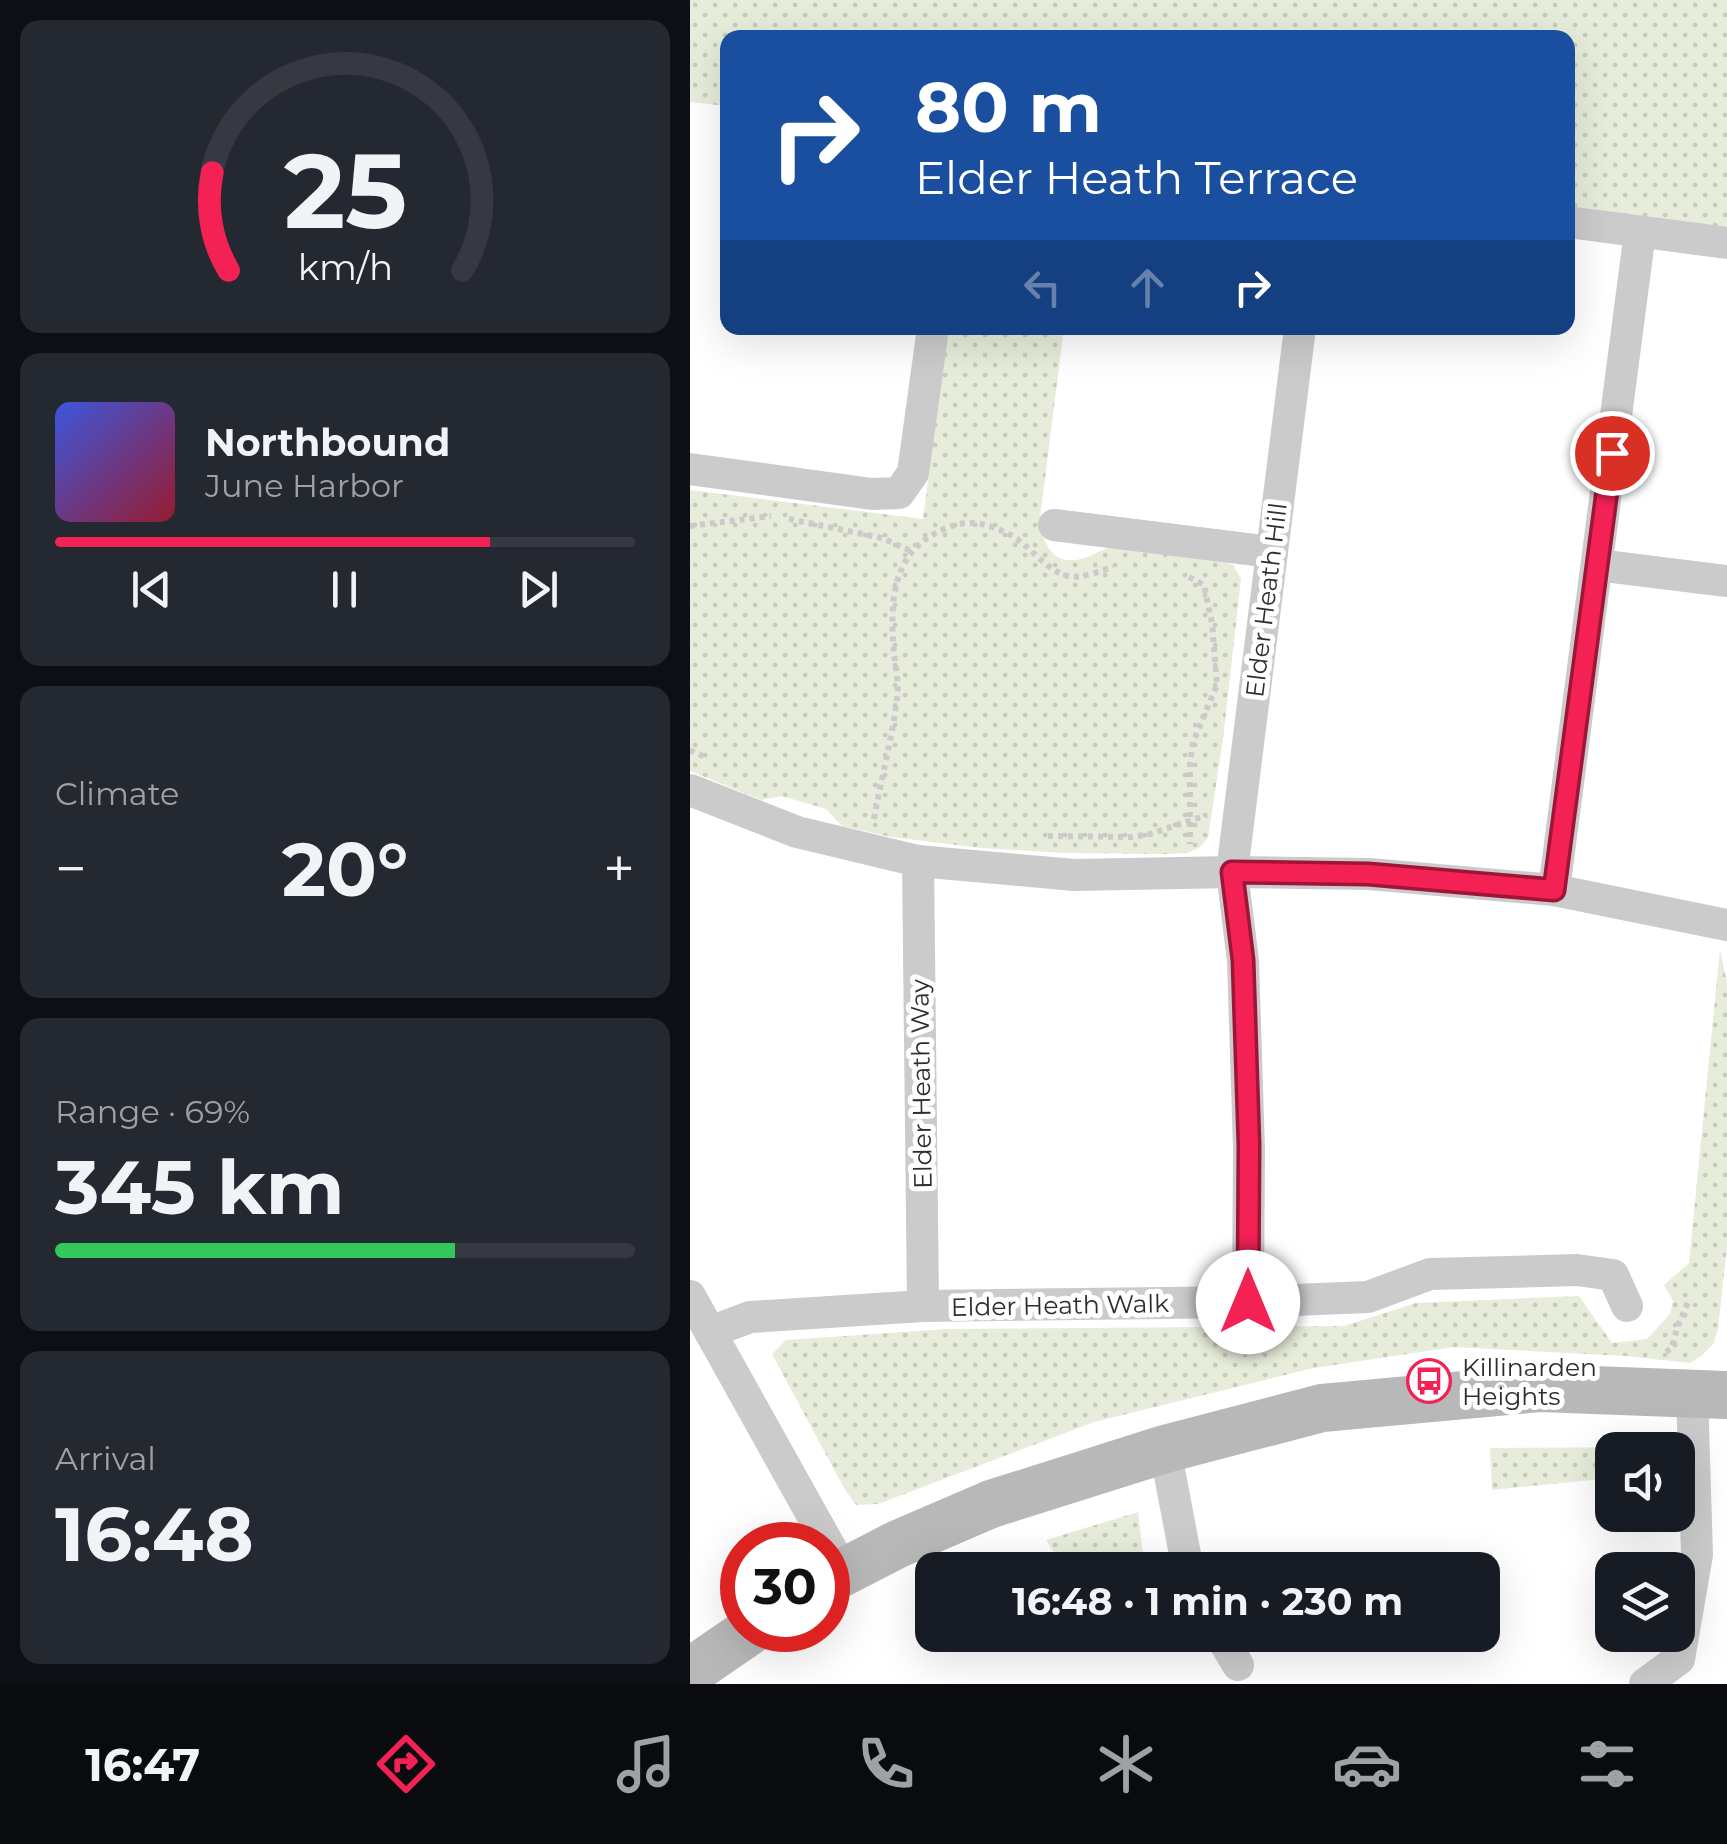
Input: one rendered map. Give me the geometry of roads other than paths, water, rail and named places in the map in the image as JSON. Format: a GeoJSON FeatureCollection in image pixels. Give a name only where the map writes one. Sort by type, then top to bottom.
{"type":"FeatureCollection","features":[{"type":"Feature","properties":{"kind":"street"},"geometry":{"type":"LineString","coordinates":[[1575,223],[1727,243]]}},
{"type":"Feature","properties":{"kind":"street"},"geometry":{"type":"LineString","coordinates":[[1554,890],[1640,232]]}},
{"type":"Feature","properties":{"kind":"street"},"geometry":{"type":"LineString","coordinates":[[690,469],[872,494],[899,493],[914,473],[932,335]]}},
{"type":"Feature","properties":{"kind":"street","name":"Elder Heath Hill"},"geometry":{"type":"LineString","coordinates":[[1248,1302],[1249,1145],[1243,960],[1232,872],[1299,335]]}},
{"type":"Feature","properties":{"kind":"street"},"geometry":{"type":"LineString","coordinates":[[1054,524],[1272,552]]}},
{"type":"Feature","properties":{"kind":"street"},"geometry":{"type":"LineString","coordinates":[[1597,565],[1727,581]]}},
{"type":"Feature","properties":{"kind":"street"},"geometry":{"type":"LineString","coordinates":[[690,791],[797,832],[918,862],[1074,875],[1368,874],[1554,890],[1727,925]]}},
{"type":"Feature","properties":{"kind":"street","name":"Elder Heath Way"},"geometry":{"type":"LineString","coordinates":[[918,862],[923,1306]]}},
{"type":"Feature","properties":{"kind":"street","name":"Elder Heath Walk"},"geometry":{"type":"LineString","coordinates":[[710,1332],[750,1317],[923,1306],[1368,1297],[1430,1274],[1577,1270],[1613,1275],[1627,1306]]}},
{"type":"Feature","properties":{"kind":"street"},"geometry":{"type":"LineString","coordinates":[[690,1296],[808,1522]]}},
{"type":"Feature","properties":{"kind":"street"},"geometry":{"type":"LineString","coordinates":[[850,1569],[991,1504],[1165,1449],[1322,1408],[1540,1388],[1710,1394],[1697,1555],[1679,1659],[1645,1684]]}},
{"type":"Feature","properties":{"kind":"street"},"geometry":{"type":"LineString","coordinates":[[1165,1449],[1185,1552]]}},
{"type":"Feature","properties":{"kind":"street"},"geometry":{"type":"LineString","coordinates":[[690,1672],[720,1651]]}},
{"type":"Feature","properties":{"kind":"street"},"geometry":{"type":"LineString","coordinates":[[1230,1652],[1238,1665]]}},
{"type":"Feature","properties":{"kind":"place","name":"Killinarden Heights"},"geometry":{"type":"Point","coordinates":[1429,1381]}}]}
